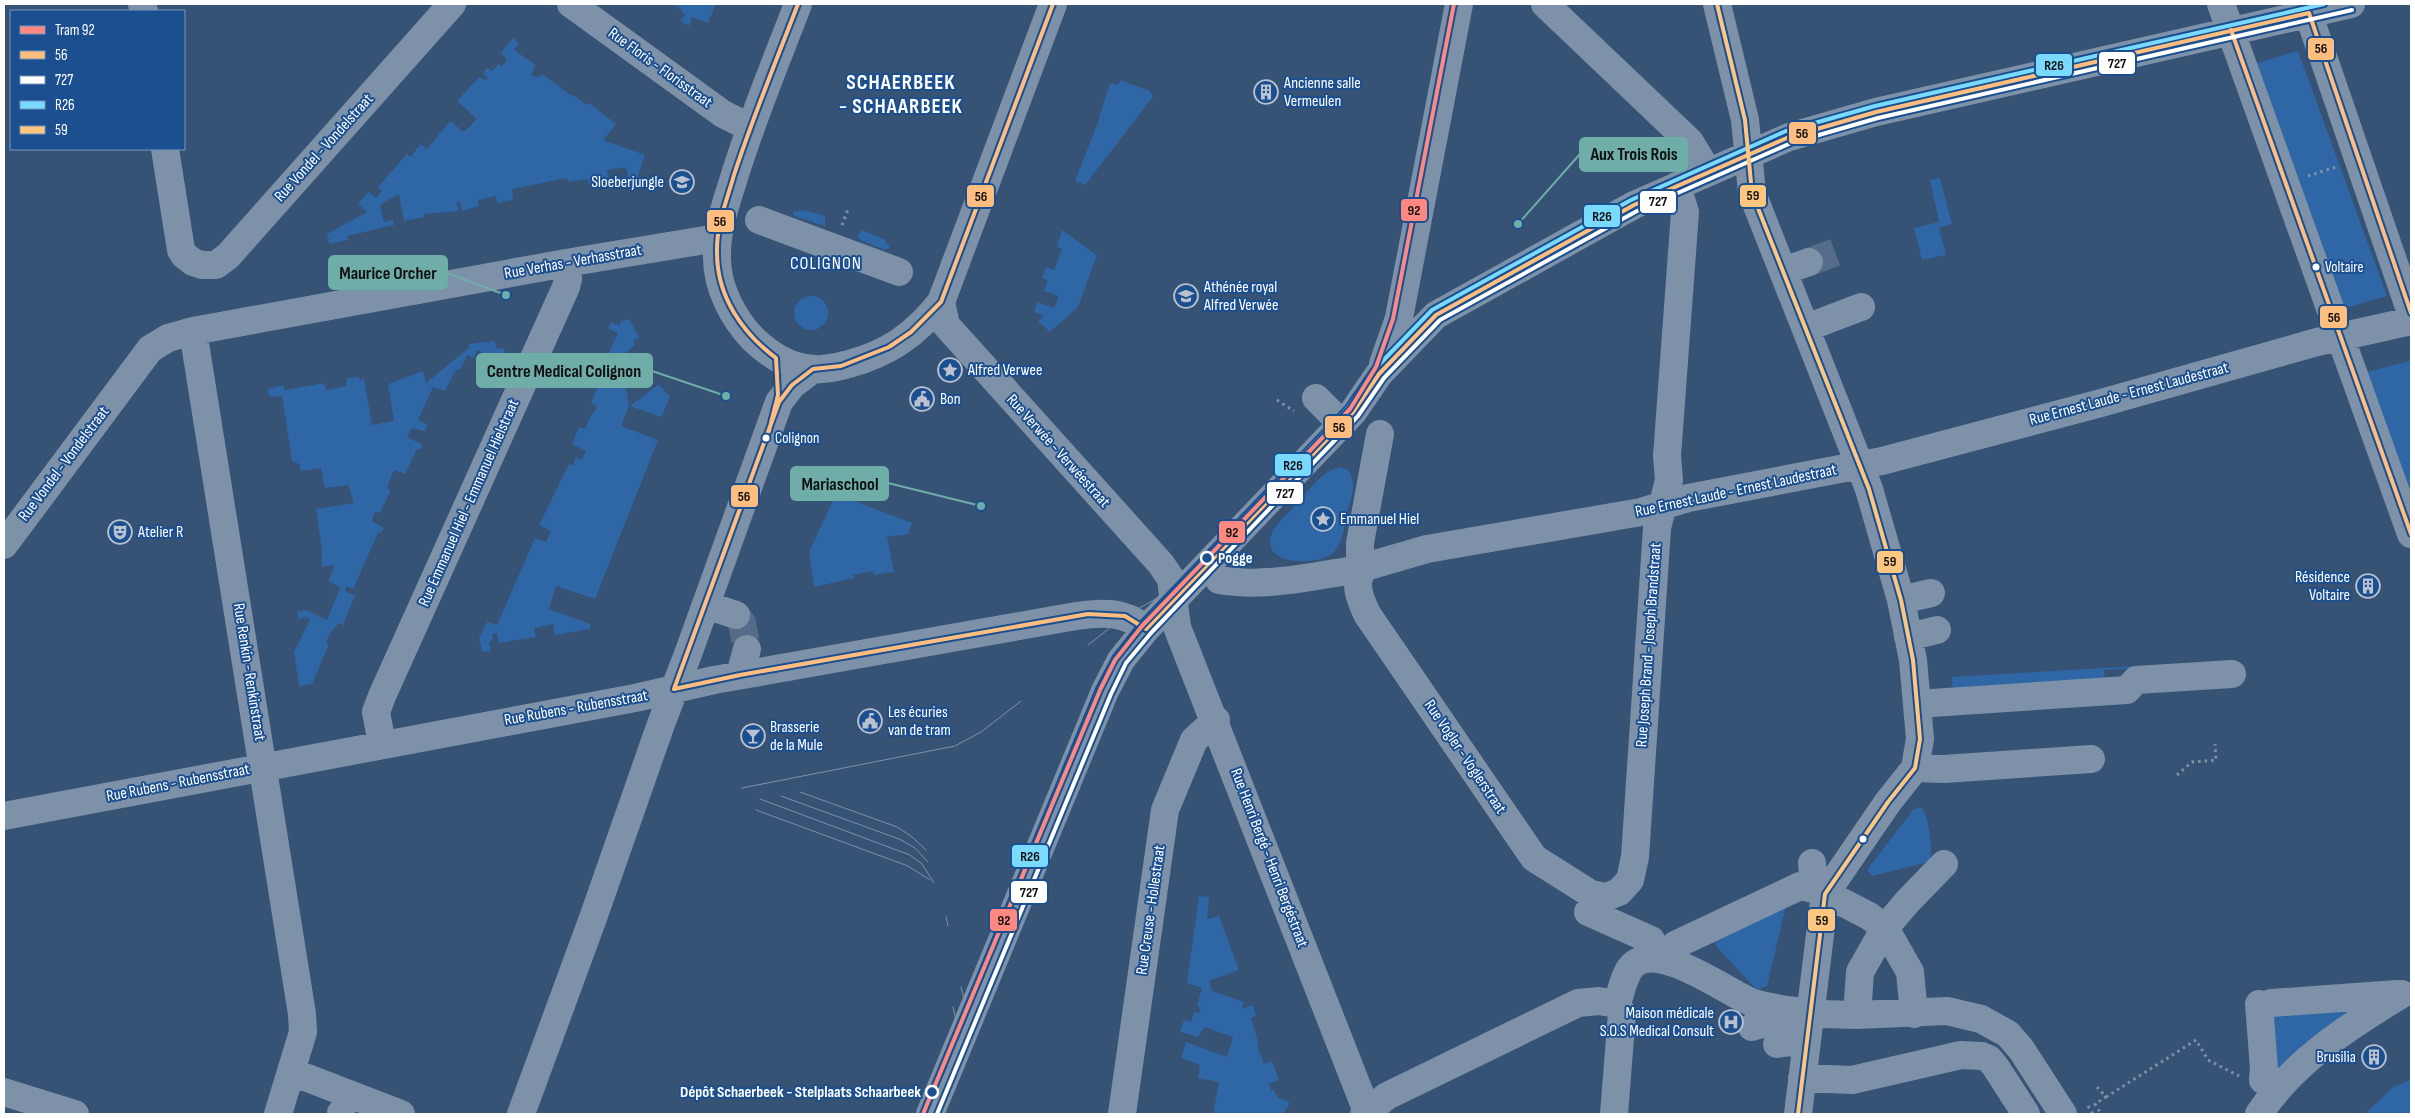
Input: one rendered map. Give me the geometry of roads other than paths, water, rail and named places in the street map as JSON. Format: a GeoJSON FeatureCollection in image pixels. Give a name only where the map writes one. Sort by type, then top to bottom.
{"type":"FeatureCollection","features":[{"type":"Feature","properties":{"kind":"street","name":"Rue Vondel - Vondelstraat"},"geometry":{"type":"LineString","coordinates":[[165,150],[181,250],[185,256],[202,265],[216,264],[223,261],[452,4]]}},
{"type":"Feature","properties":{"kind":"street","name":"Rue Floris - Florisstraat"},"geometry":{"type":"LineString","coordinates":[[570,4],[723,114],[751,128]]}},
{"type":"Feature","properties":{"kind":"street"},"geometry":{"type":"LineString","coordinates":[[798,4],[736,170],[717,238],[716,260],[722,289],[740,325],[766,352],[794,366],[826,370],[874,357],[895,346],[929,317],[940,302],[1053,4]]}},
{"type":"Feature","properties":{"kind":"street"},"geometry":{"type":"LineString","coordinates":[[930,1114],[1105,691],[1121,660],[1146,629],[1353,412],[1378,374],[1395,335],[1459,4]]}},
{"type":"Feature","properties":{"kind":"street"},"geometry":{"type":"LineString","coordinates":[[1545,4],[1690,142],[1708,172]]}},
{"type":"Feature","properties":{"kind":"street"},"geometry":{"type":"LineString","coordinates":[[1717,4],[1745,120],[1752,193],[1870,489],[1901,600],[1913,660],[1920,739],[1915,768],[1888,802],[1825,894],[1798,1114]]}},
{"type":"Feature","properties":{"kind":"street"},"geometry":{"type":"LineString","coordinates":[[2221,4],[2411,534]]}},
{"type":"Feature","properties":{"kind":"street"},"geometry":{"type":"LineString","coordinates":[[1378,374],[1436,315],[1634,205],[1789,138],[1876,112],[2231,30],[2307,9],[2351,4]]}},
{"type":"Feature","properties":{"kind":"street"},"geometry":{"type":"LineString","coordinates":[[2307,9],[2411,313]]}},
{"type":"Feature","properties":{"kind":"street","name":"Rue Joseph Brand - Joseph Brandstraat"},"geometry":{"type":"LineString","coordinates":[[1619,892],[1630,880],[1635,857],[1657,528],[1669,480],[1666,456],[1685,212],[1677,186]]}},
{"type":"Feature","properties":{"kind":"street"},"geometry":{"type":"LineString","coordinates":[[758,220],[899,272]]}},
{"type":"Feature","properties":{"kind":"street","name":"Rue Verhas - Verhasstraat"},"geometry":{"type":"LineString","coordinates":[[193,331],[566,263],[717,238]]}},
{"type":"Feature","properties":{"kind":"street"},"geometry":{"type":"LineString","coordinates":[[1783,271],[1809,262]]}},
{"type":"Feature","properties":{"kind":"street","name":"Rue Emmanuel Hiel - Emmanuel Hielstraat"},"geometry":{"type":"LineString","coordinates":[[382,744],[376,712],[382,696],[566,287],[568,279],[566,263]]}},
{"type":"Feature","properties":{"kind":"street"},"geometry":{"type":"LineString","coordinates":[[1403,297],[1410,314],[1418,317],[1436,315]]}},
{"type":"Feature","properties":{"kind":"street","name":"Rue Verwée - Verwéestraat"},"geometry":{"type":"LineString","coordinates":[[940,302],[946,325],[1161,564],[1171,579],[1174,600]]}},
{"type":"Feature","properties":{"kind":"street"},"geometry":{"type":"LineString","coordinates":[[1806,328],[1862,307]]}},
{"type":"Feature","properties":{"kind":"street","name":"Rue Ernest Laude - Ernest Laudestraat"},"geometry":{"type":"LineString","coordinates":[[1219,580],[1274,581],[1354,564],[1365,567],[1427,549],[1641,512],[1688,498],[1860,465],[2101,403],[2317,342],[2411,321]]}},
{"type":"Feature","properties":{"kind":"street","name":"Rue Vondel - Vondelstraat"},"geometry":{"type":"LineString","coordinates":[[4,545],[150,349],[168,338],[193,331]]}},
{"type":"Feature","properties":{"kind":"street","name":"Rue Renkin - Renkinstraat"},"geometry":{"type":"LineString","coordinates":[[193,331],[302,1014],[303,1032],[278,1114]]}},
{"type":"Feature","properties":{"kind":"street"},"geometry":{"type":"LineString","coordinates":[[776,358],[780,380],[779,402]]}},
{"type":"Feature","properties":{"kind":"street"},"geometry":{"type":"LineString","coordinates":[[520,1114],[779,402],[792,384],[813,369]]}},
{"type":"Feature","properties":{"kind":"street"},"geometry":{"type":"LineString","coordinates":[[1316,398],[1342,424]]}},
{"type":"Feature","properties":{"kind":"street","name":"Rue Vogler - Voglerstraat"},"geometry":{"type":"LineString","coordinates":[[1380,434],[1354,564],[1358,579],[1358,589],[1367,614],[1534,858],[1591,894],[1606,897],[1619,892]]}},
{"type":"Feature","properties":{"kind":"street"},"geometry":{"type":"LineString","coordinates":[[1901,600],[1931,593]]}},
{"type":"Feature","properties":{"kind":"street","name":"Rue Henri Bergé - Henri Bergéstraat"},"geometry":{"type":"LineString","coordinates":[[1174,600],[1177,627],[1216,720],[1366,1113]]}},
{"type":"Feature","properties":{"kind":"street"},"geometry":{"type":"LineString","coordinates":[[706,605],[736,615]]}},
{"type":"Feature","properties":{"kind":"street","name":"Rue Rubens - Rubensstraat"},"geometry":{"type":"LineString","coordinates":[[4,816],[740,675],[1088,614],[1125,616],[1146,629]]}},
{"type":"Feature","properties":{"kind":"street"},"geometry":{"type":"LineString","coordinates":[[1908,637],[1937,630]]}},
{"type":"Feature","properties":{"kind":"street"},"geometry":{"type":"LineString","coordinates":[[740,675],[747,649]]}},
{"type":"Feature","properties":{"kind":"street"},"geometry":{"type":"LineString","coordinates":[[1917,704],[2127,690],[2136,680],[2232,674]]}},
{"type":"Feature","properties":{"kind":"street","name":"Rue Creuse - Hollestraat"},"geometry":{"type":"LineString","coordinates":[[1122,1114],[1165,810],[1194,740],[1216,720]]}},
{"type":"Feature","properties":{"kind":"street"},"geometry":{"type":"LineString","coordinates":[[1915,768],[1944,769],[2091,759]]}},
{"type":"Feature","properties":{"kind":"street"},"geometry":{"type":"LineString","coordinates":[[1617,1004],[1633,965],[1664,948],[1800,886],[1814,889],[1812,863]]}},
{"type":"Feature","properties":{"kind":"street"},"geometry":{"type":"LineString","coordinates":[[1857,1015],[1860,972],[1885,928],[1944,864]]}},
{"type":"Feature","properties":{"kind":"street"},"geometry":{"type":"LineString","coordinates":[[1842,902],[1869,916],[1885,928],[1910,972],[1914,1014]]}},
{"type":"Feature","properties":{"kind":"street"},"geometry":{"type":"LineString","coordinates":[[1588,912],[1664,948],[1752,1002],[1808,1012],[1857,1015],[1914,1014],[1947,1011],[1968,1015],[1981,1020],[2008,1034],[2075,1109]]}},
{"type":"Feature","properties":{"kind":"street"},"geometry":{"type":"LineString","coordinates":[[1607,974],[1612,970],[1617,955],[1632,946],[1664,948]]}},
{"type":"Feature","properties":{"kind":"street"},"geometry":{"type":"LineString","coordinates":[[2265,1096],[2265,1004],[2406,993]]}},
{"type":"Feature","properties":{"kind":"street"},"geometry":{"type":"LineString","coordinates":[[2265,1096],[2333,1038],[2406,993]]}},
{"type":"Feature","properties":{"kind":"street"},"geometry":{"type":"LineString","coordinates":[[1366,1113],[1387,1096],[1578,1003],[1599,1000],[1617,1004],[1622,1013],[1614,1114]]}},
{"type":"Feature","properties":{"kind":"street"},"geometry":{"type":"LineString","coordinates":[[1752,1026],[1768,1022],[1791,1030],[1806,1040]]}},
{"type":"Feature","properties":{"kind":"street"},"geometry":{"type":"LineString","coordinates":[[1777,1044],[1806,1040]]}},
{"type":"Feature","properties":{"kind":"street"},"geometry":{"type":"LineString","coordinates":[[1802,1078],[1852,1080],[1961,1056],[1982,1056],[1989,1059],[1995,1066],[2026,1114]]}},
{"type":"Feature","properties":{"kind":"street"},"geometry":{"type":"LineString","coordinates":[[292,1072],[400,1114]]}},
{"type":"Feature","properties":{"kind":"street"},"geometry":{"type":"LineString","coordinates":[[4,1092],[75,1114]]}},
{"type":"Feature","properties":{"kind":"tunnel"},"geometry":{"type":"LineString","coordinates":[[1809,262],[1839,251]]}},
{"type":"Feature","properties":{"kind":"tunnel"},"geometry":{"type":"LineString","coordinates":[[736,615],[742,623],[747,649]]}},
{"type":"Feature","properties":{"kind":"tram line","name":"92"},"geometry":{"type":"LineString","coordinates":[[923,1114],[1100,690],[1115,660],[1142,626],[1350,409],[1376,367],[1393,319],[1454,4]]}},
{"type":"Feature","properties":{"kind":"tram line"},"geometry":{"type":"LineString","coordinates":[[1193,580],[1238,540]]}},
{"type":"Feature","properties":{"kind":"tram line"},"geometry":{"type":"LineString","coordinates":[[1088,645],[1125,616],[1172,590],[1197,569]]}},
{"type":"Feature","properties":{"kind":"tram line"},"geometry":{"type":"LineString","coordinates":[[742,788],[955,746],[981,732],[1021,701]]}},
{"type":"Feature","properties":{"kind":"tram line"},"geometry":{"type":"LineString","coordinates":[[800,792],[897,827],[911,836],[926,850]]}},
{"type":"Feature","properties":{"kind":"tram line"},"geometry":{"type":"LineString","coordinates":[[781,796],[899,839],[915,848],[928,862]]}},
{"type":"Feature","properties":{"kind":"tram line"},"geometry":{"type":"LineString","coordinates":[[760,799],[910,855],[922,864],[934,883]]}},
{"type":"Feature","properties":{"kind":"tram line"},"geometry":{"type":"LineString","coordinates":[[756,810],[908,866],[930,880]]}},
{"type":"Feature","properties":{"kind":"tram line"},"geometry":{"type":"LineString","coordinates":[[946,917],[948,926]]}},
{"type":"Feature","properties":{"kind":"tram line"},"geometry":{"type":"LineString","coordinates":[[961,987],[966,1015],[963,1044]]}},
{"type":"Feature","properties":{"kind":"tram line"},"geometry":{"type":"LineString","coordinates":[[945,1091],[956,1059],[958,1040],[953,1007]]}},
{"type":"Feature","properties":{"kind":"tram line"},"geometry":{"type":"LineString","coordinates":[[937,1080],[954,1032]]}},
{"type":"Feature","properties":{"kind":"place","name":"Ancienne salle Vermeulen"},"geometry":{"type":"Point","coordinates":[1266,92]}},
{"type":"Feature","properties":{"kind":"place","name":"Sloeberjungle"},"geometry":{"type":"Point","coordinates":[682,182]}},
{"type":"Feature","properties":{"kind":"place","name":"Aux Trois Rois"},"geometry":{"type":"Point","coordinates":[1518,224]}},
{"type":"Feature","properties":{"kind":"place","name":"Voltaire"},"geometry":{"type":"Point","coordinates":[2316,267]}},
{"type":"Feature","properties":{"kind":"place","name":"Maurice Orcher"},"geometry":{"type":"Point","coordinates":[506,295]}},
{"type":"Feature","properties":{"kind":"place","name":"Athénée royal Alfred Verwée"},"geometry":{"type":"Point","coordinates":[1186,296]}},
{"type":"Feature","properties":{"kind":"place","name":"Alfred Verwee"},"geometry":{"type":"Point","coordinates":[950,370]}},
{"type":"Feature","properties":{"kind":"place","name":"Centre Medical Colignon"},"geometry":{"type":"Point","coordinates":[726,396]}},
{"type":"Feature","properties":{"kind":"place","name":"Bon"},"geometry":{"type":"Point","coordinates":[922,399]}},
{"type":"Feature","properties":{"kind":"place","name":"Colignon"},"geometry":{"type":"Point","coordinates":[766,438]}},
{"type":"Feature","properties":{"kind":"place","name":"Mariaschool"},"geometry":{"type":"Point","coordinates":[981,506]}},
{"type":"Feature","properties":{"kind":"place","name":"Emmanuel Hiel"},"geometry":{"type":"Point","coordinates":[1323,519]}},
{"type":"Feature","properties":{"kind":"place","name":"Atelier R"},"geometry":{"type":"Point","coordinates":[120,532]}},
{"type":"Feature","properties":{"kind":"place","name":"Pogge"},"geometry":{"type":"Point","coordinates":[1207,558]}},
{"type":"Feature","properties":{"kind":"place","name":"Résidence Voltaire"},"geometry":{"type":"Point","coordinates":[2368,586]}},
{"type":"Feature","properties":{"kind":"place","name":"Les écuries van de tram"},"geometry":{"type":"Point","coordinates":[870,721]}},
{"type":"Feature","properties":{"kind":"place","name":"Brasserie de la Mule"},"geometry":{"type":"Point","coordinates":[753,736]}},
{"type":"Feature","properties":{"kind":"place","name":"Maison médicale S.O.S Medical Consult"},"geometry":{"type":"Point","coordinates":[1731,1022]}},
{"type":"Feature","properties":{"kind":"place","name":"Brusilia"},"geometry":{"type":"Point","coordinates":[2374,1057]}},
{"type":"Feature","properties":{"kind":"place","name":"Dépôt Schaerbeek - Stelplaats Schaarbeek"},"geometry":{"type":"Point","coordinates":[932,1092]}},
{"type":"Feature","properties":{"kind":"district","name":"SCHAERBEEK - SCHAARBEEK"},"geometry":{"type":"Point","coordinates":[901,94]}},
{"type":"Feature","properties":{"kind":"district","name":"COLIGNON"},"geometry":{"type":"Point","coordinates":[826,263]}}]}
